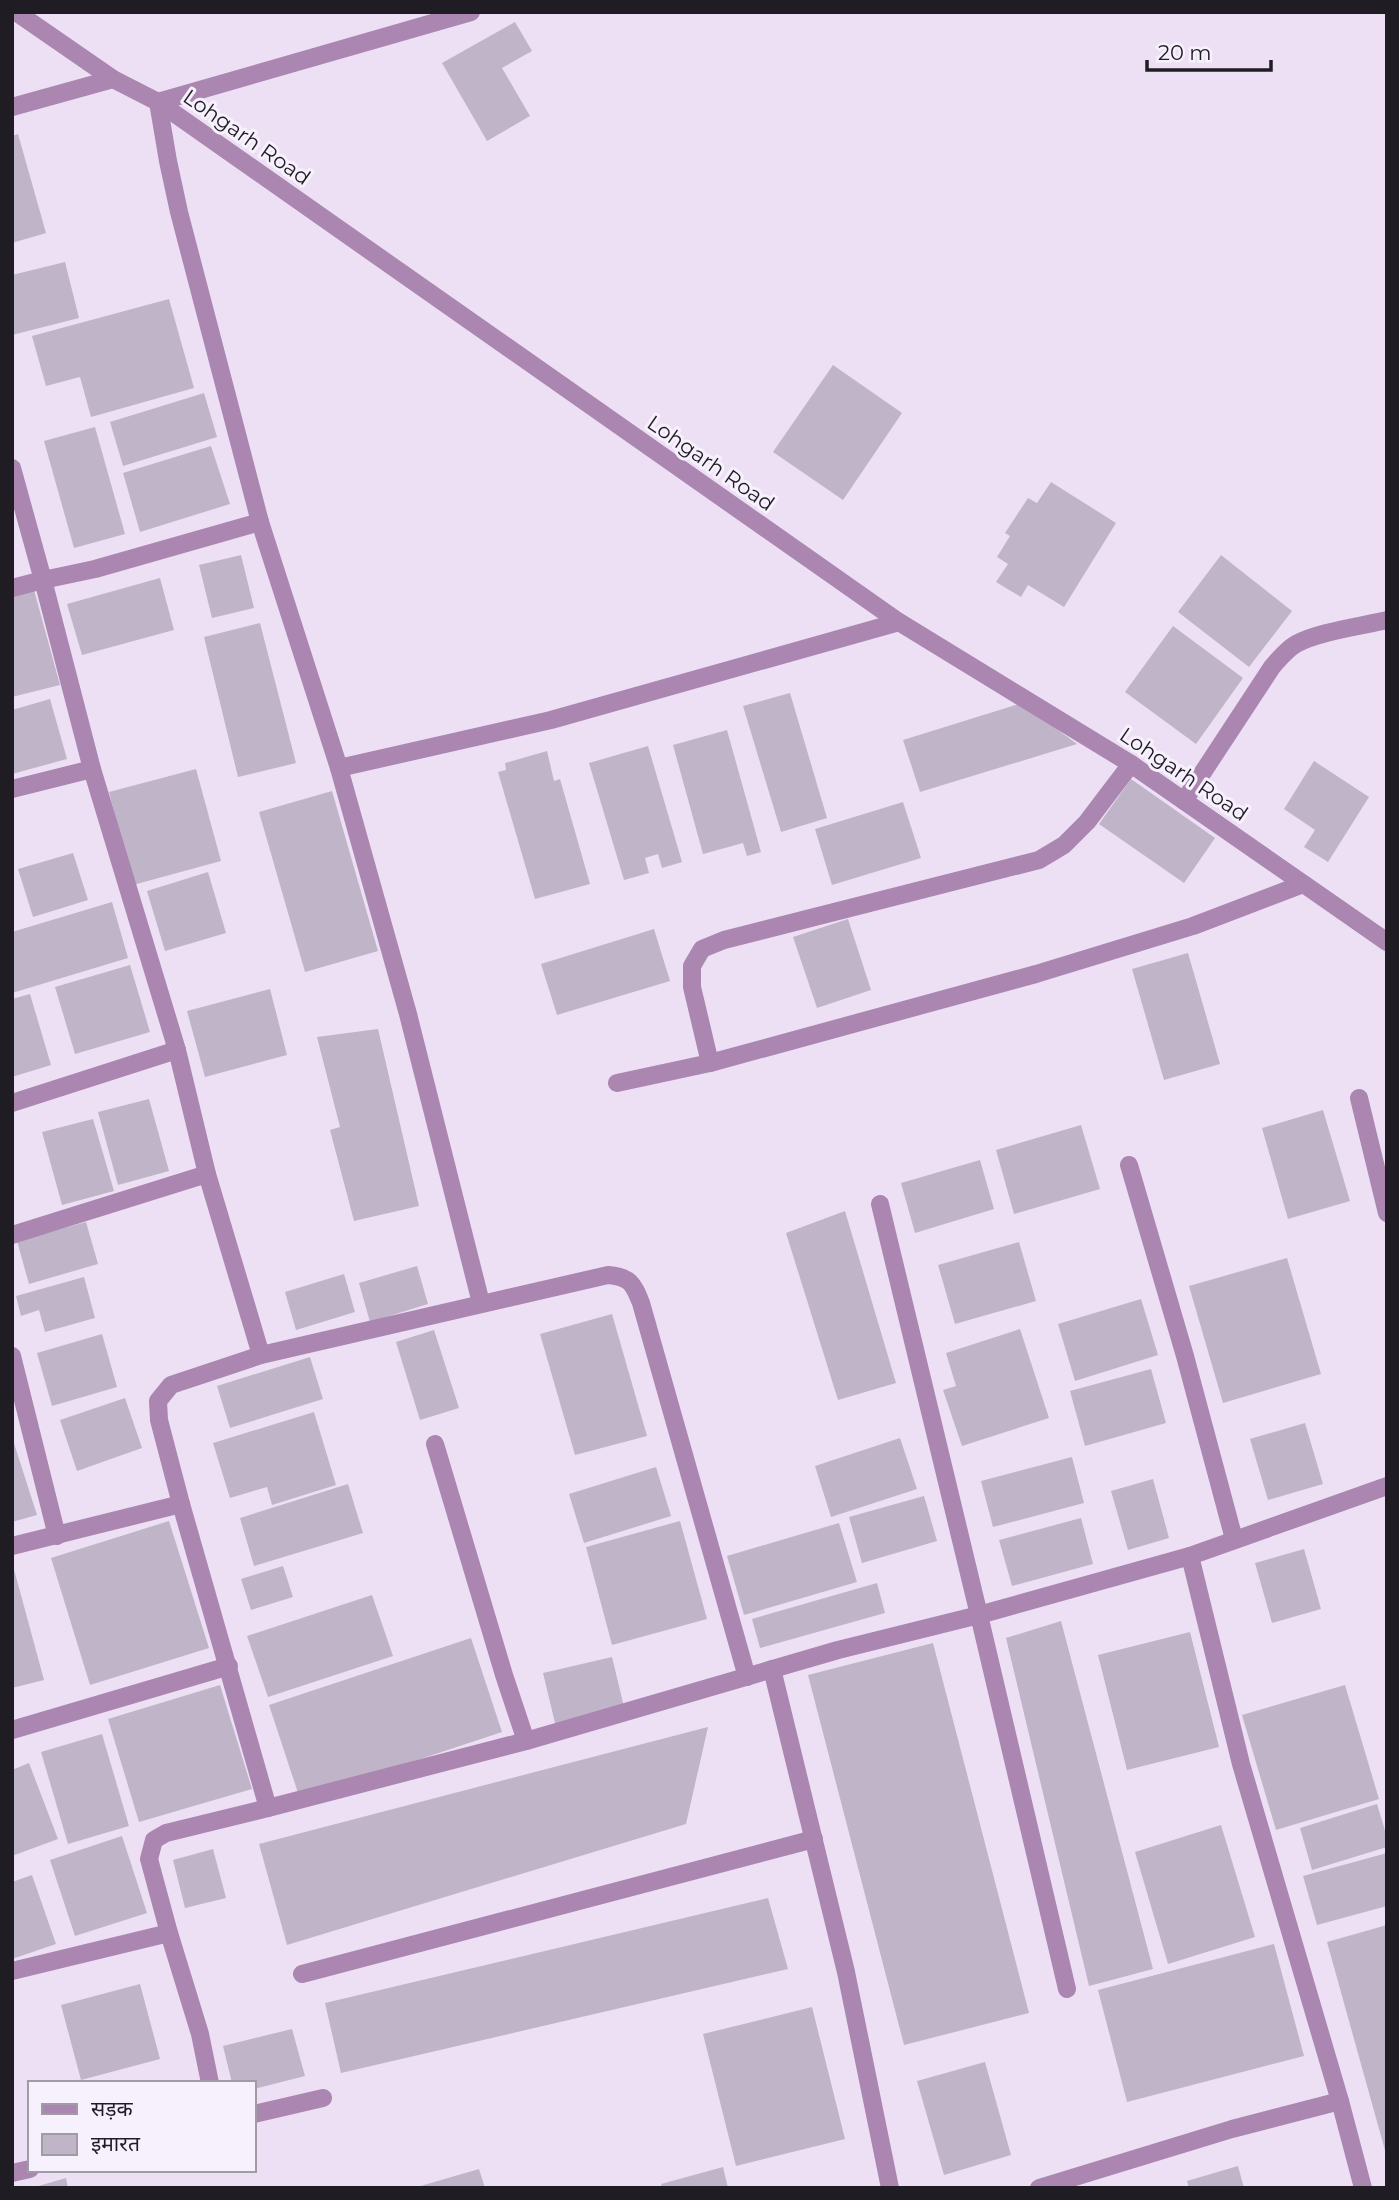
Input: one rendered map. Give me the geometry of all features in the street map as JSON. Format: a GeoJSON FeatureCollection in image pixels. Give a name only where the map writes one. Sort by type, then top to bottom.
{"type":"FeatureCollection","features":[{"type":"Feature","properties":{"kind":"street","name":"Lohgarh Road"},"geometry":{"type":"LineString","coordinates":[[16,12],[113,79],[158,102],[899,622],[1131,764],[1387,942]]}},
{"type":"Feature","properties":{"kind":"street"},"geometry":{"type":"LineString","coordinates":[[471,12],[158,102],[167,161],[179,212],[260,522],[339,768],[408,1014],[481,1303]]}},
{"type":"Feature","properties":{"kind":"street"},"geometry":{"type":"LineString","coordinates":[[12,107],[113,79]]}},
{"type":"Feature","properties":{"kind":"street"},"geometry":{"type":"LineString","coordinates":[[12,468],[92,769],[177,1051],[207,1174],[261,1355]]}},
{"type":"Feature","properties":{"kind":"street"},"geometry":{"type":"LineString","coordinates":[[12,588],[95,569],[260,522]]}},
{"type":"Feature","properties":{"kind":"street"},"geometry":{"type":"LineString","coordinates":[[1184,801],[1272,667],[1285,653],[1297,643],[1315,637],[1387,620]]}},
{"type":"Feature","properties":{"kind":"street"},"geometry":{"type":"LineString","coordinates":[[339,768],[551,720],[899,622]]}},
{"type":"Feature","properties":{"kind":"street"},"geometry":{"type":"LineString","coordinates":[[710,1063],[692,987],[692,966],[702,949],[724,940],[1039,860],[1064,845],[1087,822],[1131,764]]}},
{"type":"Feature","properties":{"kind":"street"},"geometry":{"type":"LineString","coordinates":[[12,789],[92,769]]}},
{"type":"Feature","properties":{"kind":"street"},"geometry":{"type":"LineString","coordinates":[[617,1083],[710,1063],[1036,974],[1194,926],[1303,884]]}},
{"type":"Feature","properties":{"kind":"street"},"geometry":{"type":"LineString","coordinates":[[12,1103],[177,1051]]}},
{"type":"Feature","properties":{"kind":"street"},"geometry":{"type":"LineString","coordinates":[[1359,1098],[1387,1213]]}},
{"type":"Feature","properties":{"kind":"street"},"geometry":{"type":"LineString","coordinates":[[1129,1165],[1185,1356],[1234,1539]]}},
{"type":"Feature","properties":{"kind":"street"},"geometry":{"type":"LineString","coordinates":[[12,1235],[207,1174]]}},
{"type":"Feature","properties":{"kind":"street"},"geometry":{"type":"LineString","coordinates":[[880,1204],[1066,1989]]}},
{"type":"Feature","properties":{"kind":"street"},"geometry":{"type":"LineString","coordinates":[[268,1808],[181,1504],[159,1420],[158,1401],[171,1385],[261,1355],[608,1275],[622,1276],[633,1284],[645,1316],[747,1677]]}},
{"type":"Feature","properties":{"kind":"street"},"geometry":{"type":"LineString","coordinates":[[12,1356],[57,1536]]}},
{"type":"Feature","properties":{"kind":"street"},"geometry":{"type":"LineString","coordinates":[[435,1444],[526,1741]]}},
{"type":"Feature","properties":{"kind":"street"},"geometry":{"type":"LineString","coordinates":[[210,2081],[200,2034],[149,1859],[154,1840],[166,1833],[526,1741],[838,1650],[979,1615],[1190,1556],[1387,1486]]}},
{"type":"Feature","properties":{"kind":"street"},"geometry":{"type":"LineString","coordinates":[[12,1546],[181,1504]]}},
{"type":"Feature","properties":{"kind":"street"},"geometry":{"type":"LineString","coordinates":[[1190,1556],[1241,1764],[1363,2188]]}},
{"type":"Feature","properties":{"kind":"street"},"geometry":{"type":"LineString","coordinates":[[12,1730],[229,1666]]}},
{"type":"Feature","properties":{"kind":"street"},"geometry":{"type":"LineString","coordinates":[[772,1669],[846,1972],[890,2188]]}},
{"type":"Feature","properties":{"kind":"street"},"geometry":{"type":"LineString","coordinates":[[302,1974],[814,1839]]}},
{"type":"Feature","properties":{"kind":"street"},"geometry":{"type":"LineString","coordinates":[[12,1971],[169,1934]]}},
{"type":"Feature","properties":{"kind":"street"},"geometry":{"type":"LineString","coordinates":[[256,2114],[323,2098]]}},
{"type":"Feature","properties":{"kind":"street"},"geometry":{"type":"LineString","coordinates":[[1039,2188],[1207,2136],[1340,2101]]}},
{"type":"Feature","properties":{"kind":"building"},"geometry":{"type":"Polygon","coordinates":[[[515,22],[532,51],[502,68],[530,116],[487,141],[442,63],[515,22]]]}},
{"type":"Feature","properties":{"kind":"building"},"geometry":{"type":"Polygon","coordinates":[[[18,134],[46,233],[12,243],[12,136],[18,134]]]}},
{"type":"Feature","properties":{"kind":"building"},"geometry":{"type":"Polygon","coordinates":[[[65,262],[79,318],[12,335],[12,275],[65,262]]]}},
{"type":"Feature","properties":{"kind":"building"},"geometry":{"type":"Polygon","coordinates":[[[169,299],[194,388],[91,417],[80,377],[46,386],[32,336],[169,299]]]}},
{"type":"Feature","properties":{"kind":"building"},"geometry":{"type":"Polygon","coordinates":[[[833,365],[902,413],[843,500],[773,452],[833,365]]]}},
{"type":"Feature","properties":{"kind":"building"},"geometry":{"type":"Polygon","coordinates":[[[204,393],[217,437],[123,466],[110,422],[204,393]]]}},
{"type":"Feature","properties":{"kind":"building"},"geometry":{"type":"Polygon","coordinates":[[[95,427],[125,534],[74,548],[44,441],[95,427]]]}},
{"type":"Feature","properties":{"kind":"building"},"geometry":{"type":"Polygon","coordinates":[[[211,446],[230,504],[140,532],[123,473],[211,446]]]}},
{"type":"Feature","properties":{"kind":"building"},"geometry":{"type":"Polygon","coordinates":[[[1051,482],[1116,523],[1064,607],[1028,585],[1021,597],[996,582],[1008,564],[997,557],[1010,536],[1005,533],[1028,498],[1037,503],[1051,482]]]}},
{"type":"Feature","properties":{"kind":"building"},"geometry":{"type":"Polygon","coordinates":[[[241,555],[254,608],[212,618],[199,565],[241,555]]]}},
{"type":"Feature","properties":{"kind":"building"},"geometry":{"type":"Polygon","coordinates":[[[1221,555],[1292,611],[1249,667],[1178,612],[1221,555]]]}},
{"type":"Feature","properties":{"kind":"building"},"geometry":{"type":"Polygon","coordinates":[[[160,578],[174,630],[82,655],[67,604],[160,578]]]}},
{"type":"Feature","properties":{"kind":"building"},"geometry":{"type":"Polygon","coordinates":[[[34,590],[60,685],[12,697],[12,596],[34,590]]]}},
{"type":"Feature","properties":{"kind":"building"},"geometry":{"type":"Polygon","coordinates":[[[260,623],[296,763],[238,777],[204,637],[260,623]]]}},
{"type":"Feature","properties":{"kind":"building"},"geometry":{"type":"Polygon","coordinates":[[[1173,626],[1243,678],[1196,744],[1125,692],[1173,626]]]}},
{"type":"Feature","properties":{"kind":"building"},"geometry":{"type":"Polygon","coordinates":[[[790,693],[827,818],[781,832],[743,706],[790,693]]]}},
{"type":"Feature","properties":{"kind":"building"},"geometry":{"type":"Polygon","coordinates":[[[50,699],[67,759],[12,774],[12,710],[50,699]]]}},
{"type":"Feature","properties":{"kind":"building"},"geometry":{"type":"Polygon","coordinates":[[[1022,703],[1077,744],[920,792],[903,740],[1022,703]]]}},
{"type":"Feature","properties":{"kind":"building"},"geometry":{"type":"Polygon","coordinates":[[[727,730],[761,852],[747,856],[743,843],[703,854],[673,745],[727,730]]]}},
{"type":"Feature","properties":{"kind":"building"},"geometry":{"type":"Polygon","coordinates":[[[648,746],[682,862],[662,868],[658,854],[645,858],[649,873],[624,880],[589,763],[648,746]]]}},
{"type":"Feature","properties":{"kind":"building"},"geometry":{"type":"Polygon","coordinates":[[[547,751],[554,781],[560,779],[590,884],[535,899],[498,772],[506,770],[505,763],[547,751]]]}},
{"type":"Feature","properties":{"kind":"building"},"geometry":{"type":"Polygon","coordinates":[[[1314,761],[1369,797],[1328,862],[1304,847],[1315,830],[1284,809],[1314,761]]]}},
{"type":"Feature","properties":{"kind":"building"},"geometry":{"type":"Polygon","coordinates":[[[196,769],[221,861],[133,885],[109,792],[196,769]]]}},
{"type":"Feature","properties":{"kind":"building"},"geometry":{"type":"Polygon","coordinates":[[[1131,779],[1215,838],[1184,883],[1099,824],[1131,779]]]}},
{"type":"Feature","properties":{"kind":"building"},"geometry":{"type":"Polygon","coordinates":[[[332,791],[378,951],[305,972],[259,812],[332,791]]]}},
{"type":"Feature","properties":{"kind":"building"},"geometry":{"type":"Polygon","coordinates":[[[903,802],[921,858],[832,885],[815,829],[903,802]]]}},
{"type":"Feature","properties":{"kind":"building"},"geometry":{"type":"Polygon","coordinates":[[[73,853],[88,900],[33,917],[18,869],[73,853]]]}},
{"type":"Feature","properties":{"kind":"building"},"geometry":{"type":"Polygon","coordinates":[[[208,872],[226,933],[165,951],[147,891],[208,872]]]}},
{"type":"Feature","properties":{"kind":"building"},"geometry":{"type":"Polygon","coordinates":[[[112,902],[128,958],[12,993],[12,932],[112,902]]]}},
{"type":"Feature","properties":{"kind":"building"},"geometry":{"type":"Polygon","coordinates":[[[848,919],[871,990],[817,1008],[793,937],[848,919]]]}},
{"type":"Feature","properties":{"kind":"building"},"geometry":{"type":"Polygon","coordinates":[[[654,929],[670,981],[557,1015],[541,964],[654,929]]]}},
{"type":"Feature","properties":{"kind":"building"},"geometry":{"type":"Polygon","coordinates":[[[1188,953],[1220,1064],[1164,1080],[1132,969],[1188,953]]]}},
{"type":"Feature","properties":{"kind":"building"},"geometry":{"type":"Polygon","coordinates":[[[130,965],[150,1032],[75,1054],[55,987],[130,965]]]}},
{"type":"Feature","properties":{"kind":"building"},"geometry":{"type":"Polygon","coordinates":[[[270,989],[287,1055],[205,1077],[187,1011],[270,989]]]}},
{"type":"Feature","properties":{"kind":"building"},"geometry":{"type":"Polygon","coordinates":[[[30,994],[51,1065],[12,1077],[12,999],[30,994]]]}},
{"type":"Feature","properties":{"kind":"building"},"geometry":{"type":"Polygon","coordinates":[[[378,1029],[419,1206],[354,1221],[330,1130],[340,1127],[317,1037],[378,1029]]]}},
{"type":"Feature","properties":{"kind":"building"},"geometry":{"type":"Polygon","coordinates":[[[149,1099],[169,1171],[118,1185],[98,1112],[149,1099]]]}},
{"type":"Feature","properties":{"kind":"building"},"geometry":{"type":"Polygon","coordinates":[[[1323,1110],[1350,1201],[1288,1219],[1262,1128],[1323,1110]]]}},
{"type":"Feature","properties":{"kind":"building"},"geometry":{"type":"Polygon","coordinates":[[[93,1119],[114,1191],[62,1205],[42,1132],[93,1119]]]}},
{"type":"Feature","properties":{"kind":"building"},"geometry":{"type":"Polygon","coordinates":[[[1081,1125],[1100,1189],[1014,1214],[996,1150],[1081,1125]]]}},
{"type":"Feature","properties":{"kind":"building"},"geometry":{"type":"Polygon","coordinates":[[[980,1160],[994,1209],[915,1233],[901,1183],[980,1160]]]}},
{"type":"Feature","properties":{"kind":"building"},"geometry":{"type":"Polygon","coordinates":[[[845,1211],[896,1383],[838,1400],[786,1233],[845,1211]]]}},
{"type":"Feature","properties":{"kind":"building"},"geometry":{"type":"Polygon","coordinates":[[[86,1222],[98,1264],[29,1284],[17,1241],[86,1222]]]}},
{"type":"Feature","properties":{"kind":"building"},"geometry":{"type":"Polygon","coordinates":[[[1019,1242],[1036,1301],[955,1324],[938,1265],[1019,1242]]]}},
{"type":"Feature","properties":{"kind":"building"},"geometry":{"type":"Polygon","coordinates":[[[1287,1258],[1321,1374],[1223,1403],[1189,1286],[1287,1258]]]}},
{"type":"Feature","properties":{"kind":"building"},"geometry":{"type":"Polygon","coordinates":[[[417,1266],[428,1304],[370,1322],[359,1283],[417,1266]]]}},
{"type":"Feature","properties":{"kind":"building"},"geometry":{"type":"Polygon","coordinates":[[[344,1274],[355,1312],[296,1330],[285,1292],[344,1274]]]}},
{"type":"Feature","properties":{"kind":"building"},"geometry":{"type":"Polygon","coordinates":[[[84,1277],[95,1318],[45,1332],[39,1310],[21,1316],[16,1296],[84,1277]]]}},
{"type":"Feature","properties":{"kind":"building"},"geometry":{"type":"Polygon","coordinates":[[[1141,1299],[1158,1355],[1075,1381],[1058,1324],[1141,1299]]]}},
{"type":"Feature","properties":{"kind":"building"},"geometry":{"type":"Polygon","coordinates":[[[612,1314],[647,1436],[575,1455],[540,1334],[612,1314]]]}},
{"type":"Feature","properties":{"kind":"building"},"geometry":{"type":"Polygon","coordinates":[[[1020,1329],[1049,1418],[962,1446],[943,1390],[956,1386],[946,1353],[1020,1329]]]}},
{"type":"Feature","properties":{"kind":"building"},"geometry":{"type":"Polygon","coordinates":[[[434,1330],[459,1408],[420,1420],[396,1342],[434,1330]]]}},
{"type":"Feature","properties":{"kind":"building"},"geometry":{"type":"Polygon","coordinates":[[[102,1334],[117,1387],[52,1406],[37,1353],[102,1334]]]}},
{"type":"Feature","properties":{"kind":"building"},"geometry":{"type":"Polygon","coordinates":[[[310,1357],[323,1399],[230,1428],[217,1386],[310,1357]]]}},
{"type":"Feature","properties":{"kind":"building"},"geometry":{"type":"Polygon","coordinates":[[[1151,1369],[1166,1423],[1085,1446],[1070,1391],[1151,1369]]]}},
{"type":"Feature","properties":{"kind":"building"},"geometry":{"type":"Polygon","coordinates":[[[125,1398],[142,1448],[77,1471],[60,1420],[125,1398]]]}},
{"type":"Feature","properties":{"kind":"building"},"geometry":{"type":"Polygon","coordinates":[[[314,1412],[336,1485],[272,1505],[267,1487],[230,1498],[213,1443],[314,1412]]]}},
{"type":"Feature","properties":{"kind":"building"},"geometry":{"type":"Polygon","coordinates":[[[1305,1423],[1323,1484],[1268,1500],[1250,1439],[1305,1423]]]}},
{"type":"Feature","properties":{"kind":"building"},"geometry":{"type":"Polygon","coordinates":[[[12,1437],[37,1515],[12,1522],[12,1437]]]}},
{"type":"Feature","properties":{"kind":"building"},"geometry":{"type":"Polygon","coordinates":[[[900,1438],[917,1489],[831,1517],[815,1466],[900,1438]]]}},
{"type":"Feature","properties":{"kind":"building"},"geometry":{"type":"Polygon","coordinates":[[[1072,1457],[1084,1503],[993,1527],[981,1481],[1072,1457]]]}},
{"type":"Feature","properties":{"kind":"building"},"geometry":{"type":"Polygon","coordinates":[[[656,1467],[671,1516],[584,1543],[569,1494],[656,1467]]]}},
{"type":"Feature","properties":{"kind":"building"},"geometry":{"type":"Polygon","coordinates":[[[1153,1479],[1169,1538],[1128,1550],[1111,1491],[1153,1479]]]}},
{"type":"Feature","properties":{"kind":"building"},"geometry":{"type":"Polygon","coordinates":[[[348,1484],[363,1533],[254,1566],[240,1518],[348,1484]]]}},
{"type":"Feature","properties":{"kind":"building"},"geometry":{"type":"Polygon","coordinates":[[[924,1496],[937,1541],[862,1563],[849,1517],[924,1496]]]}},
{"type":"Feature","properties":{"kind":"building"},"geometry":{"type":"Polygon","coordinates":[[[1081,1518],[1093,1564],[1012,1586],[999,1540],[1081,1518]]]}},
{"type":"Feature","properties":{"kind":"building"},"geometry":{"type":"Polygon","coordinates":[[[169,1521],[209,1648],[90,1685],[51,1558],[169,1521]]]}},
{"type":"Feature","properties":{"kind":"building"},"geometry":{"type":"Polygon","coordinates":[[[680,1521],[707,1619],[612,1645],[586,1547],[680,1521]]]}},
{"type":"Feature","properties":{"kind":"building"},"geometry":{"type":"Polygon","coordinates":[[[839,1523],[857,1582],[744,1615],[727,1556],[839,1523]]]}},
{"type":"Feature","properties":{"kind":"building"},"geometry":{"type":"Polygon","coordinates":[[[1304,1549],[1321,1609],[1272,1623],[1255,1563],[1304,1549]]]}},
{"type":"Feature","properties":{"kind":"building"},"geometry":{"type":"Polygon","coordinates":[[[12,1562],[44,1680],[12,1688],[12,1562]]]}},
{"type":"Feature","properties":{"kind":"building"},"geometry":{"type":"Polygon","coordinates":[[[283,1566],[293,1597],[251,1610],[241,1579],[283,1566]]]}},
{"type":"Feature","properties":{"kind":"building"},"geometry":{"type":"Polygon","coordinates":[[[877,1583],[885,1613],[760,1648],[752,1619],[877,1583]]]}},
{"type":"Feature","properties":{"kind":"building"},"geometry":{"type":"Polygon","coordinates":[[[372,1595],[393,1656],[268,1697],[247,1636],[372,1595]]]}},
{"type":"Feature","properties":{"kind":"building"},"geometry":{"type":"Polygon","coordinates":[[[1061,1621],[1153,1969],[1089,1986],[1006,1638],[1061,1621]]]}},
{"type":"Feature","properties":{"kind":"building"},"geometry":{"type":"Polygon","coordinates":[[[1190,1632],[1219,1747],[1127,1770],[1098,1655],[1190,1632]]]}},
{"type":"Feature","properties":{"kind":"building"},"geometry":{"type":"Polygon","coordinates":[[[471,1638],[502,1732],[300,1799],[269,1705],[471,1638]]]}},
{"type":"Feature","properties":{"kind":"building"},"geometry":{"type":"Polygon","coordinates":[[[933,1643],[1029,2013],[904,2045],[808,1675],[933,1643]]]}},
{"type":"Feature","properties":{"kind":"building"},"geometry":{"type":"Polygon","coordinates":[[[612,1657],[625,1711],[556,1727],[543,1673],[612,1657]]]}},
{"type":"Feature","properties":{"kind":"building"},"geometry":{"type":"Polygon","coordinates":[[[220,1685],[252,1789],[139,1822],[108,1719],[220,1685]]]}},
{"type":"Feature","properties":{"kind":"building"},"geometry":{"type":"Polygon","coordinates":[[[1345,1685],[1379,1799],[1276,1830],[1242,1715],[1345,1685]]]}},
{"type":"Feature","properties":{"kind":"building"},"geometry":{"type":"Polygon","coordinates":[[[708,1727],[686,1824],[287,1945],[259,1844],[708,1727]]]}},
{"type":"Feature","properties":{"kind":"building"},"geometry":{"type":"Polygon","coordinates":[[[102,1734],[129,1826],[68,1844],[41,1752],[102,1734]]]}},
{"type":"Feature","properties":{"kind":"building"},"geometry":{"type":"Polygon","coordinates":[[[29,1763],[58,1839],[12,1856],[12,1770],[29,1763]]]}},
{"type":"Feature","properties":{"kind":"building"},"geometry":{"type":"Polygon","coordinates":[[[1377,1804],[1387,1837],[1387,1847],[1312,1870],[1300,1828],[1377,1804]]]}},
{"type":"Feature","properties":{"kind":"building"},"geometry":{"type":"Polygon","coordinates":[[[1221,1825],[1255,1937],[1168,1964],[1135,1852],[1221,1825]]]}},
{"type":"Feature","properties":{"kind":"building"},"geometry":{"type":"Polygon","coordinates":[[[122,1836],[147,1913],[75,1936],[50,1860],[122,1836]]]}},
{"type":"Feature","properties":{"kind":"building"},"geometry":{"type":"Polygon","coordinates":[[[213,1849],[226,1898],[185,1908],[173,1860],[213,1849]]]}},
{"type":"Feature","properties":{"kind":"building"},"geometry":{"type":"Polygon","coordinates":[[[1387,1853],[1387,1906],[1317,1925],[1303,1876],[1387,1853]]]}},
{"type":"Feature","properties":{"kind":"building"},"geometry":{"type":"Polygon","coordinates":[[[32,1875],[56,1944],[12,1959],[12,1882],[32,1875]]]}},
{"type":"Feature","properties":{"kind":"building"},"geometry":{"type":"Polygon","coordinates":[[[768,1898],[788,1969],[341,2073],[325,2003],[768,1898]]]}},
{"type":"Feature","properties":{"kind":"building"},"geometry":{"type":"Polygon","coordinates":[[[1387,1925],[1387,2154],[1386,2154],[1327,1942],[1387,1925]]]}},
{"type":"Feature","properties":{"kind":"building"},"geometry":{"type":"Polygon","coordinates":[[[1274,1944],[1304,2056],[1127,2102],[1098,1990],[1274,1944]]]}},
{"type":"Feature","properties":{"kind":"building"},"geometry":{"type":"Polygon","coordinates":[[[140,1984],[160,2059],[81,2080],[61,2005],[140,1984]]]}},
{"type":"Feature","properties":{"kind":"building"},"geometry":{"type":"Polygon","coordinates":[[[812,2007],[845,2139],[736,2166],[703,2034],[812,2007]]]}},
{"type":"Feature","properties":{"kind":"building"},"geometry":{"type":"Polygon","coordinates":[[[292,2029],[305,2076],[256,2088],[256,2081],[232,2081],[223,2046],[292,2029]]]}},
{"type":"Feature","properties":{"kind":"building"},"geometry":{"type":"Polygon","coordinates":[[[985,2062],[1011,2155],[944,2175],[917,2081],[985,2062]]]}},
{"type":"Feature","properties":{"kind":"building"},"geometry":{"type":"Polygon","coordinates":[[[1238,2166],[1244,2188],[1189,2188],[1187,2181],[1238,2166]]]}},
{"type":"Feature","properties":{"kind":"building"},"geometry":{"type":"Polygon","coordinates":[[[723,2167],[728,2188],[662,2188],[661,2184],[723,2167]]]}},
{"type":"Feature","properties":{"kind":"building"},"geometry":{"type":"Polygon","coordinates":[[[479,2169],[485,2188],[417,2188],[417,2187],[479,2169]]]}},
{"type":"Feature","properties":{"kind":"building"},"geometry":{"type":"Polygon","coordinates":[[[66,2178],[68,2188],[35,2188],[35,2187],[66,2178]]]}}]}
